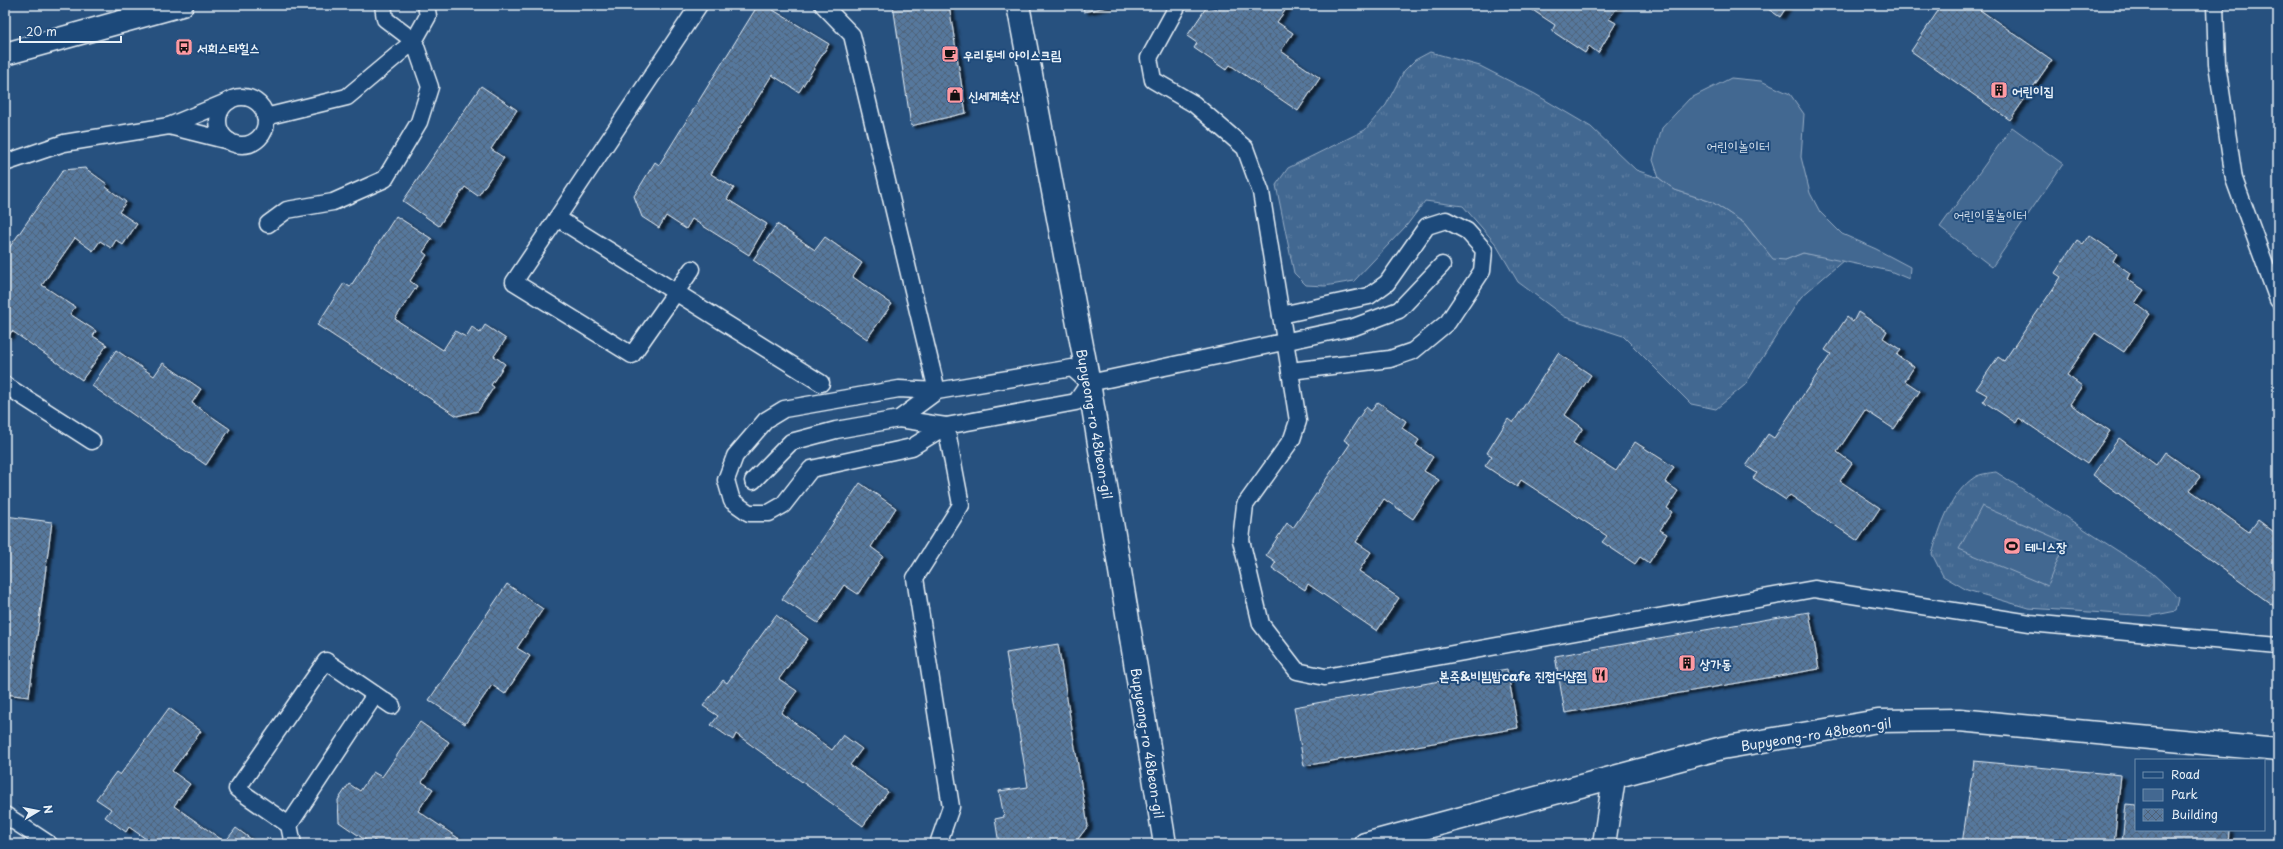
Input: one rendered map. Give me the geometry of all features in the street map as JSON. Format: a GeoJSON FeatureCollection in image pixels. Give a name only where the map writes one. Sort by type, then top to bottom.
{"type":"FeatureCollection","features":[{"type":"Feature","properties":{"kind":"street"},"geometry":{"type":"LineString","coordinates":[[5,54],[182,5]]}},
{"type":"Feature","properties":{"kind":"street","name":"Bupyeong-ro 48beon-gil"},"geometry":{"type":"LineString","coordinates":[[1018,5],[1089,383],[1165,844]]}},
{"type":"Feature","properties":{"kind":"street","name":"Bupyeong-ro 48beon-gil"},"geometry":{"type":"LineString","coordinates":[[1365,844],[1722,748],[1878,721],[1959,720],[2278,750]]}},
{"type":"Feature","properties":{"kind":"street"},"geometry":{"type":"LineString","coordinates":[[1604,844],[1614,778]]}},
{"type":"Feature","properties":{"kind":"lane"},"geometry":{"type":"LineString","coordinates":[[268,224],[287,210],[333,202],[385,179],[419,122],[430,87],[414,41],[385,19],[383,5]]}},
{"type":"Feature","properties":{"kind":"lane"},"geometry":{"type":"LineString","coordinates":[[265,116],[347,97],[414,41],[428,16],[426,5]]}},
{"type":"Feature","properties":{"kind":"lane"},"geometry":{"type":"LineString","coordinates":[[692,269],[632,355],[514,282],[699,5]]}},
{"type":"Feature","properties":{"kind":"lane"},"geometry":{"type":"LineString","coordinates":[[823,5],[852,35],[937,391]]}},
{"type":"Feature","properties":{"kind":"lane"},"geometry":{"type":"LineString","coordinates":[[1178,5],[1149,58],[1153,80],[1194,104],[1245,148],[1261,192],[1298,421],[1292,439],[1245,504],[1241,540],[1261,624],[1297,671],[1325,677],[1814,589],[2030,623],[2278,646]]}},
{"type":"Feature","properties":{"kind":"lane"},"geometry":{"type":"LineString","coordinates":[[2214,5],[2217,64],[2234,179],[2278,300]]}},
{"type":"Feature","properties":{"kind":"lane"},"geometry":{"type":"LineString","coordinates":[[5,162],[64,143],[169,126],[229,101],[243,97],[251,99],[262,109],[265,116],[263,131],[252,143],[236,144],[169,126]]}},
{"type":"Feature","properties":{"kind":"lane"},"geometry":{"type":"LineString","coordinates":[[229,101],[223,107],[218,121],[223,136],[229,141]]}},
{"type":"Feature","properties":{"kind":"lane"},"geometry":{"type":"LineString","coordinates":[[557,218],[821,383]]}},
{"type":"Feature","properties":{"kind":"lane"},"geometry":{"type":"LineString","coordinates":[[1281,315],[1369,296],[1387,284],[1428,226],[1446,220],[1467,231],[1484,250],[1482,271],[1448,322],[1414,351],[1390,359],[1290,371]]}},
{"type":"Feature","properties":{"kind":"lane"},"geometry":{"type":"LineString","coordinates":[[753,481],[791,442],[836,430],[899,419],[946,426],[1076,402],[1089,383],[1354,327],[1399,310],[1442,265]]}},
{"type":"Feature","properties":{"kind":"lane"},"geometry":{"type":"LineString","coordinates":[[946,426],[912,446],[811,469],[783,505],[768,513],[749,513],[732,500],[726,480],[735,456],[766,420],[784,409],[899,390],[937,391],[1072,368],[1089,383]]}},
{"type":"Feature","properties":{"kind":"lane"},"geometry":{"type":"LineString","coordinates":[[5,385],[92,440]]}},
{"type":"Feature","properties":{"kind":"lane"},"geometry":{"type":"LineString","coordinates":[[899,419],[937,391]]}},
{"type":"Feature","properties":{"kind":"lane"},"geometry":{"type":"LineString","coordinates":[[938,844],[951,807],[915,578],[961,505],[946,426]]}},
{"type":"Feature","properties":{"kind":"lane"},"geometry":{"type":"LineString","coordinates":[[293,844],[289,824],[237,789],[326,661],[392,706]]}},
{"type":"Feature","properties":{"kind":"lane"},"geometry":{"type":"LineString","coordinates":[[289,824],[375,695]]}},
{"type":"Feature","properties":{"kind":"lane"},"geometry":{"type":"LineString","coordinates":[[5,815],[49,844]]}},
{"type":"Feature","properties":{"kind":"green space"},"geometry":{"type":"Polygon","coordinates":[[[1430,52],[1480,66],[1535,94],[1591,127],[1636,170],[1659,178],[1675,190],[1712,202],[1744,223],[1755,237],[1785,260],[1803,253],[1844,260],[1801,297],[1745,385],[1716,409],[1691,404],[1623,336],[1565,317],[1518,282],[1495,243],[1463,206],[1425,201],[1407,225],[1354,281],[1325,286],[1306,285],[1294,273],[1276,185],[1288,168],[1365,130],[1386,105],[1404,71],[1415,60],[1430,52]]]}},
{"type":"Feature","properties":{"kind":"green space","name":"어린이놀이터"},"geometry":{"type":"Polygon","coordinates":[[[1731,78],[1761,81],[1790,94],[1804,114],[1801,157],[1810,193],[1820,212],[1842,234],[1876,249],[1910,267],[1909,279],[1890,271],[1803,253],[1785,260],[1773,259],[1744,223],[1712,202],[1675,190],[1659,178],[1653,160],[1662,128],[1689,99],[1731,78]]]}},
{"type":"Feature","properties":{"kind":"green space","name":"어린이물놀이터"},"geometry":{"type":"Polygon","coordinates":[[[2012,127],[2063,164],[1992,267],[1940,227],[2012,127]]]}},
{"type":"Feature","properties":{"kind":"green space"},"geometry":{"type":"Polygon","coordinates":[[[1996,472],[2152,573],[2179,598],[2176,611],[2151,616],[2028,608],[1967,590],[1943,576],[1932,554],[1947,512],[1959,492],[1966,484],[1977,476],[1996,472]]]}},
{"type":"Feature","properties":{"kind":"green space","name":"테니스장"},"geometry":{"type":"Polygon","coordinates":[[[1982,506],[2065,542],[2047,586],[1959,549],[1982,506]]]}},
{"type":"Feature","properties":{"kind":"building"},"geometry":{"type":"Polygon","coordinates":[[[758,5],[765,5],[829,44],[799,92],[772,75],[711,174],[734,188],[727,199],[767,224],[749,255],[692,219],[686,229],[666,216],[659,228],[642,217],[634,196],[655,162],[659,165],[758,5]]]}},
{"type":"Feature","properties":{"kind":"building"},"geometry":{"type":"Polygon","coordinates":[[[893,5],[949,5],[966,113],[911,126],[893,5]]]}},
{"type":"Feature","properties":{"kind":"building"},"geometry":{"type":"Polygon","coordinates":[[[1083,5],[1115,5],[1084,12],[1083,5]]]}},
{"type":"Feature","properties":{"kind":"building"},"geometry":{"type":"Polygon","coordinates":[[[1208,5],[1215,9],[1218,5],[1289,5],[1277,22],[1293,33],[1281,51],[1320,78],[1298,111],[1230,65],[1226,70],[1194,48],[1197,43],[1187,36],[1208,5]]]}},
{"type":"Feature","properties":{"kind":"building"},"geometry":{"type":"Polygon","coordinates":[[[1525,5],[1619,5],[1609,19],[1616,23],[1598,53],[1589,46],[1585,53],[1552,31],[1555,25],[1525,5]]]}},
{"type":"Feature","properties":{"kind":"building"},"geometry":{"type":"Polygon","coordinates":[[[1762,5],[1788,5],[1780,17],[1762,5]]]}},
{"type":"Feature","properties":{"kind":"building","name":"어린이집"},"geometry":{"type":"Polygon","coordinates":[[[1942,5],[1973,5],[2052,60],[2010,120],[1911,51],[1942,5]]]}},
{"type":"Feature","properties":{"kind":"building"},"geometry":{"type":"Polygon","coordinates":[[[481,86],[517,110],[491,149],[504,158],[478,196],[465,187],[439,226],[403,201],[481,86]]]}},
{"type":"Feature","properties":{"kind":"building"},"geometry":{"type":"Polygon","coordinates":[[[85,168],[107,184],[106,187],[126,202],[119,212],[137,224],[123,245],[116,240],[111,248],[100,241],[93,251],[75,238],[42,285],[75,307],[70,314],[96,331],[93,336],[107,345],[82,380],[12,331],[8,337],[5,335],[5,254],[63,170],[85,168]]]}},
{"type":"Feature","properties":{"kind":"building"},"geometry":{"type":"Polygon","coordinates":[[[396,216],[432,239],[423,252],[427,255],[410,281],[417,286],[395,319],[443,350],[455,331],[466,337],[472,327],[480,333],[485,325],[506,339],[494,356],[505,364],[491,385],[494,387],[478,411],[457,416],[317,325],[344,283],[350,287],[396,216]]]}},
{"type":"Feature","properties":{"kind":"building"},"geometry":{"type":"Polygon","coordinates":[[[777,224],[815,250],[825,237],[862,263],[853,277],[892,304],[867,339],[753,260],[777,224]]]}},
{"type":"Feature","properties":{"kind":"building"},"geometry":{"type":"Polygon","coordinates":[[[2089,235],[2117,254],[2113,261],[2130,273],[2127,279],[2144,290],[2135,303],[2150,314],[2124,352],[2095,333],[2067,375],[2082,386],[2070,404],[2110,431],[2087,464],[2019,418],[2016,423],[1983,401],[1987,395],[1976,389],[1998,357],[2004,361],[2061,277],[2055,273],[2077,240],[2083,244],[2089,235]]]}},
{"type":"Feature","properties":{"kind":"building"},"geometry":{"type":"Polygon","coordinates":[[[1858,312],[1887,331],[1883,338],[1901,350],[1897,355],[1914,367],[1905,381],[1920,391],[1894,429],[1865,410],[1837,452],[1852,463],[1840,481],[1880,508],[1858,541],[1790,495],[1786,500],[1753,478],[1757,473],[1746,466],[1768,434],[1774,438],[1831,354],[1825,350],[1847,317],[1853,322],[1858,312]]]}},
{"type":"Feature","properties":{"kind":"building"},"geometry":{"type":"Polygon","coordinates":[[[116,350],[154,376],[163,363],[201,389],[192,403],[230,429],[206,465],[92,386],[116,350]]]}},
{"type":"Feature","properties":{"kind":"building"},"geometry":{"type":"Polygon","coordinates":[[[1558,353],[1591,375],[1565,415],[1583,428],[1573,443],[1616,471],[1635,442],[1674,467],[1665,482],[1678,491],[1667,508],[1672,512],[1660,530],[1667,534],[1649,563],[1640,557],[1635,564],[1602,542],[1607,536],[1521,480],[1517,487],[1485,466],[1492,456],[1487,453],[1508,419],[1513,423],[1558,353]]]}},
{"type":"Feature","properties":{"kind":"building"},"geometry":{"type":"Polygon","coordinates":[[[1378,402],[1406,421],[1402,428],[1419,440],[1416,445],[1433,457],[1424,471],[1439,480],[1413,519],[1384,499],[1356,542],[1371,552],[1359,571],[1399,598],[1377,631],[1308,584],[1305,590],[1272,568],[1276,562],[1266,555],[1287,523],[1293,528],[1350,444],[1344,440],[1366,407],[1371,411],[1378,402]]]}},
{"type":"Feature","properties":{"kind":"building"},"geometry":{"type":"Polygon","coordinates":[[[2119,438],[2156,465],[2165,452],[2200,477],[2190,490],[2249,532],[2258,520],[2278,535],[2278,609],[2093,475],[2119,438]]]}},
{"type":"Feature","properties":{"kind":"building"},"geometry":{"type":"Polygon","coordinates":[[[860,483],[896,508],[871,547],[883,556],[858,594],[844,585],[818,623],[782,599],[860,483]]]}},
{"type":"Feature","properties":{"kind":"building"},"geometry":{"type":"Polygon","coordinates":[[[5,516],[52,522],[29,697],[5,694],[5,516]]]}},
{"type":"Feature","properties":{"kind":"building"},"geometry":{"type":"Polygon","coordinates":[[[507,584],[543,609],[517,648],[530,656],[505,694],[492,685],[465,724],[429,700],[507,584]]]}},
{"type":"Feature","properties":{"kind":"building","name":"상가동"},"geometry":{"type":"Polygon","coordinates":[[[1809,612],[1819,669],[1565,713],[1555,656],[1809,612]]]}},
{"type":"Feature","properties":{"kind":"building"},"geometry":{"type":"Polygon","coordinates":[[[776,615],[808,639],[779,679],[797,691],[781,713],[832,750],[843,735],[862,749],[850,765],[888,792],[863,826],[736,734],[733,740],[711,725],[718,716],[703,706],[723,680],[727,683],[776,615]]]}},
{"type":"Feature","properties":{"kind":"building"},"geometry":{"type":"Polygon","coordinates":[[[1058,644],[1088,826],[1074,844],[999,844],[995,819],[1004,817],[999,791],[1028,787],[1006,653],[1058,644]]]}},
{"type":"Feature","properties":{"kind":"building"},"geometry":{"type":"Polygon","coordinates":[[[1507,669],[1518,728],[1304,766],[1294,707],[1507,669]]]}},
{"type":"Feature","properties":{"kind":"building"},"geometry":{"type":"Polygon","coordinates":[[[169,708],[201,731],[172,771],[190,784],[174,806],[225,842],[236,828],[255,842],[254,844],[153,844],[129,827],[126,832],[105,817],[111,809],[96,799],[116,772],[120,775],[169,708]]]}},
{"type":"Feature","properties":{"kind":"building"},"geometry":{"type":"Polygon","coordinates":[[[420,722],[449,742],[422,782],[433,789],[418,811],[467,844],[380,844],[374,840],[371,844],[339,822],[338,800],[349,784],[360,791],[373,772],[382,777],[420,722]]]}},
{"type":"Feature","properties":{"kind":"building"},"geometry":{"type":"Polygon","coordinates":[[[1974,761],[2121,775],[2114,844],[1962,844],[1974,761]]]}},
{"type":"Feature","properties":{"kind":"building"},"geometry":{"type":"Polygon","coordinates":[[[2126,804],[2135,805],[2135,831],[2229,831],[2228,844],[2122,844],[2126,804]]]}},
{"type":"Feature","properties":{"kind":"place","name":"서희스타힐스"},"geometry":{"type":"Point","coordinates":[184,47]}},
{"type":"Feature","properties":{"kind":"place","name":"우리동네 아이스크림"},"geometry":{"type":"Point","coordinates":[950,54]}},
{"type":"Feature","properties":{"kind":"place","name":"어린이집"},"geometry":{"type":"Point","coordinates":[1999,90]}},
{"type":"Feature","properties":{"kind":"place","name":"신세계축산"},"geometry":{"type":"Point","coordinates":[955,95]}},
{"type":"Feature","properties":{"kind":"place","name":"테니스장"},"geometry":{"type":"Point","coordinates":[2012,546]}},
{"type":"Feature","properties":{"kind":"place","name":"상가동"},"geometry":{"type":"Point","coordinates":[1687,663]}},
{"type":"Feature","properties":{"kind":"place","name":"본죽&비빔밥cafe 진접더샵점"},"geometry":{"type":"Point","coordinates":[1600,675]}}]}
